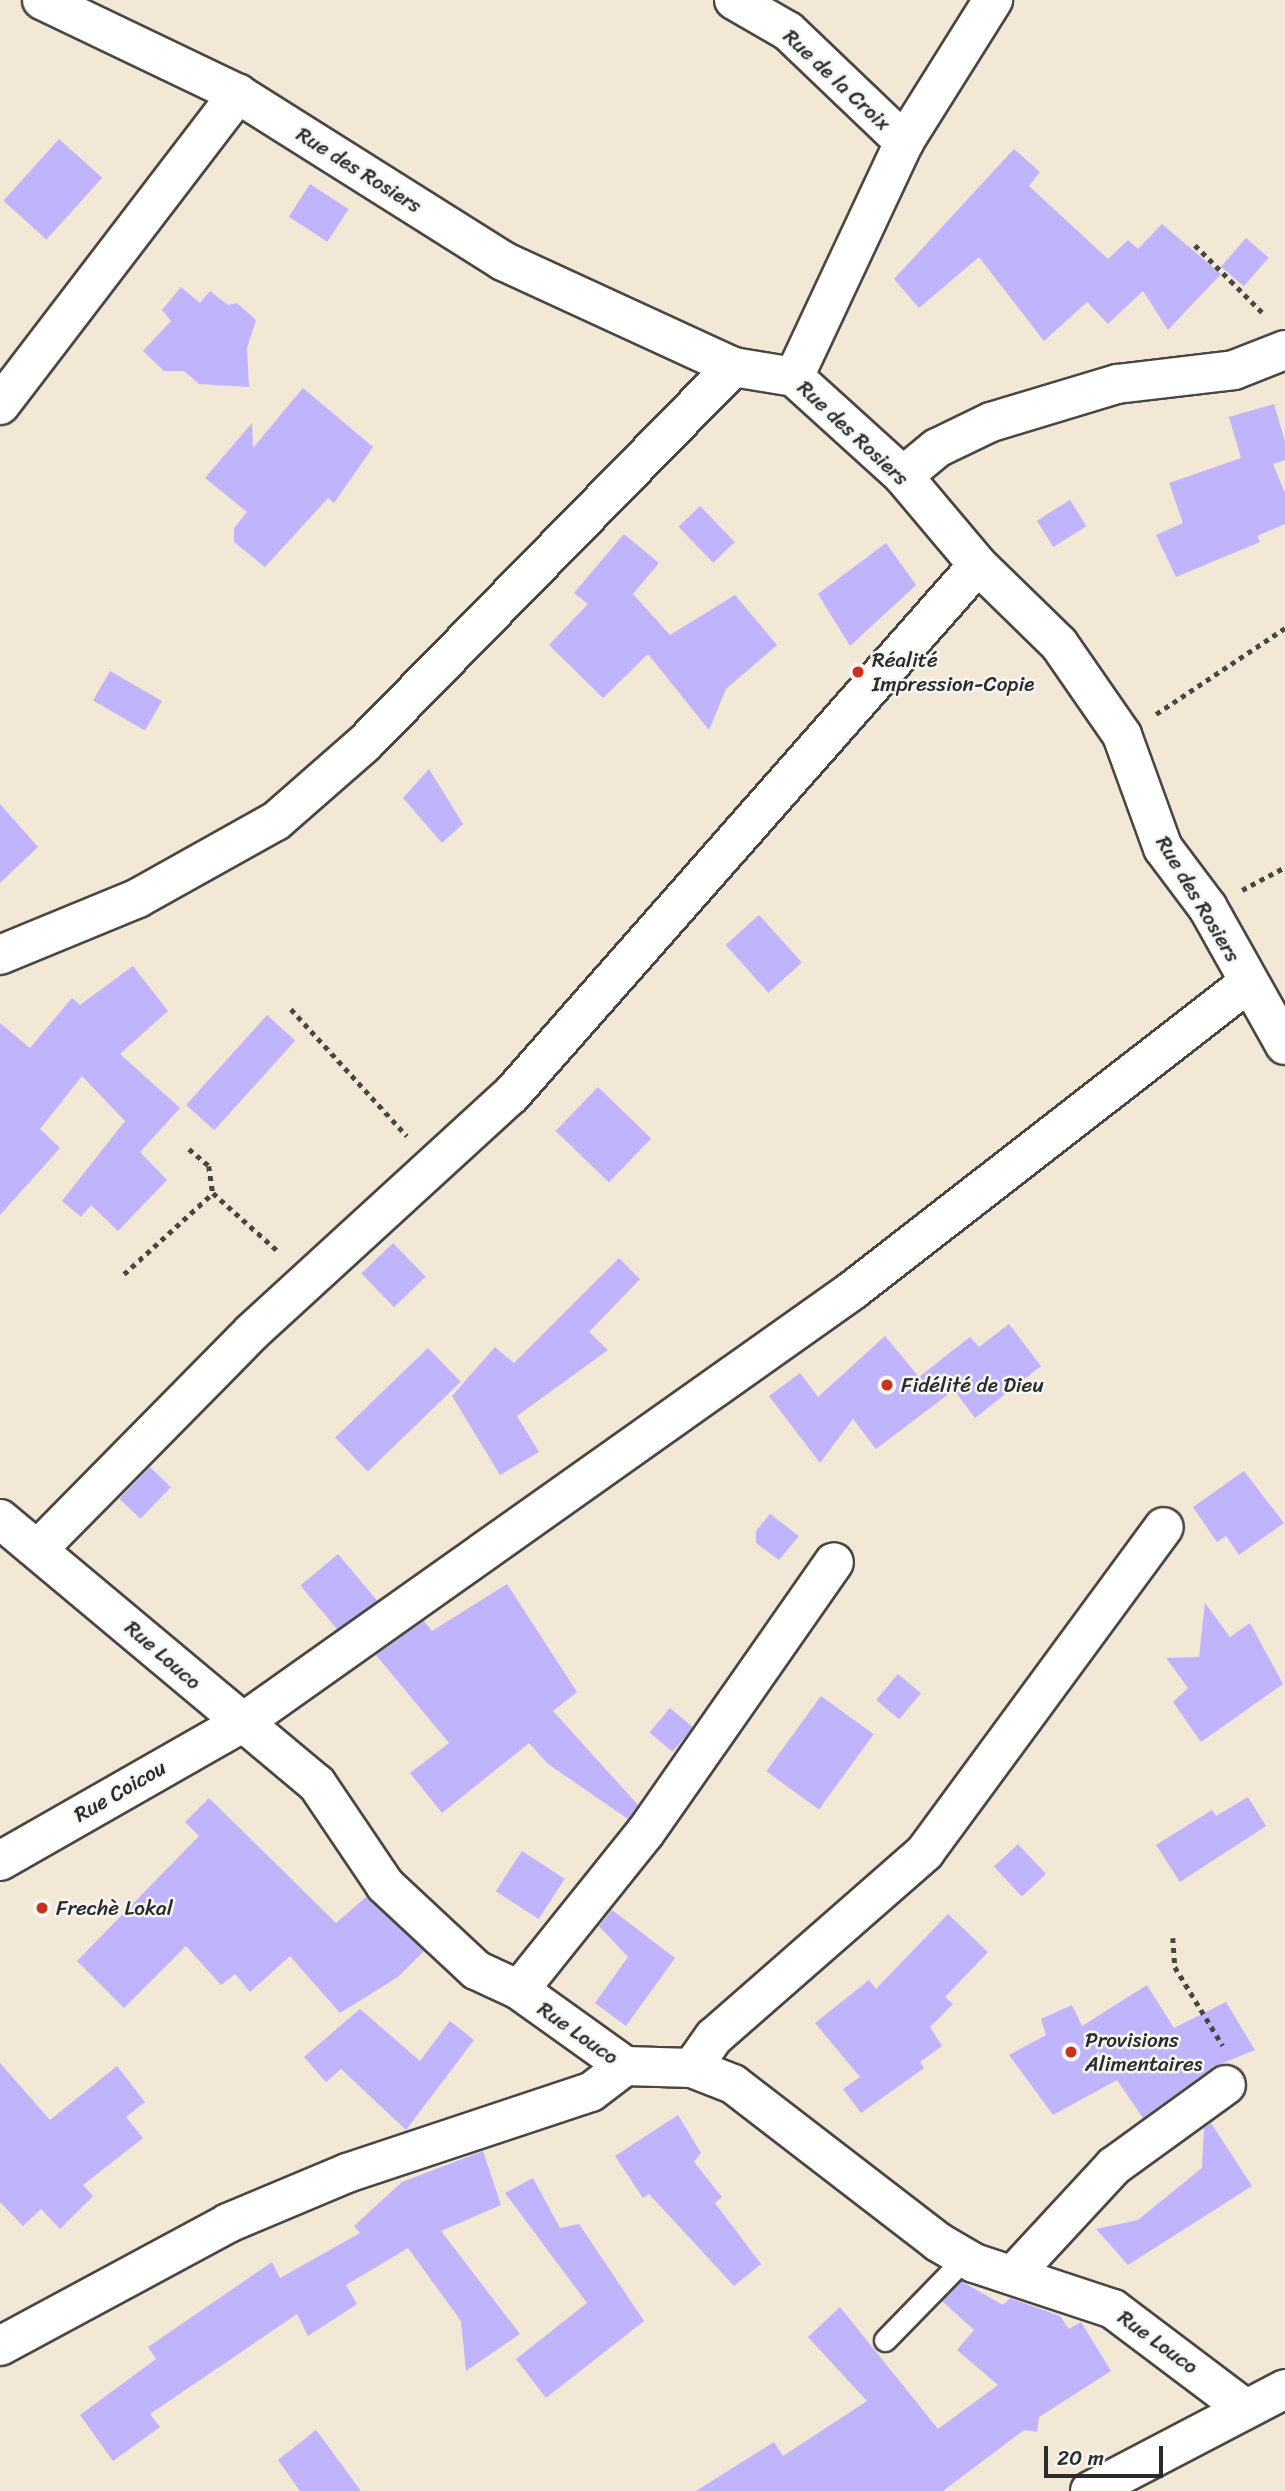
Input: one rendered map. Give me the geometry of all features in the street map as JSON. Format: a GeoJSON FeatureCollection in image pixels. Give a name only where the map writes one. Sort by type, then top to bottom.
{"type":"FeatureCollection","features":[{"type":"Feature","properties":{"kind":"street","name":"Rue des Rosiers"},"geometry":{"type":"LineString","coordinates":[[42,0],[238,94],[503,261],[733,367],[794,377],[903,476],[978,565],[1059,644],[1122,735],[1163,848],[1208,908],[1248,984],[1285,1045]]}},
{"type":"Feature","properties":{"kind":"street","name":"Rue de la Croix"},"geometry":{"type":"LineString","coordinates":[[734,0],[788,31],[904,142],[993,0]]}},
{"type":"Feature","properties":{"kind":"street"},"geometry":{"type":"LineString","coordinates":[[0,405],[238,94]]}},
{"type":"Feature","properties":{"kind":"street"},"geometry":{"type":"LineString","coordinates":[[794,377],[904,142]]}},
{"type":"Feature","properties":{"kind":"street"},"geometry":{"type":"LineString","coordinates":[[903,476],[937,448],[990,422],[1117,384],[1234,370],[1280,338]]}},
{"type":"Feature","properties":{"kind":"street"},"geometry":{"type":"LineString","coordinates":[[0,955],[138,898],[276,821],[364,744],[733,367]]}},
{"type":"Feature","properties":{"kind":"street"},"geometry":{"type":"LineString","coordinates":[[39,1548],[310,1279],[511,1095],[646,948],[978,565]]}},
{"type":"Feature","properties":{"kind":"street","name":"Rue Coicou"},"geometry":{"type":"LineString","coordinates":[[0,1861],[242,1723],[853,1290],[1248,984]]}},
{"type":"Feature","properties":{"kind":"street","name":"Rue Louco"},"geometry":{"type":"LineString","coordinates":[[0,1520],[39,1548],[317,1784],[385,1885],[476,1970],[519,1990],[625,2066],[692,2067],[733,2084],[965,2258],[1113,2309],[1242,2407]]}},
{"type":"Feature","properties":{"kind":"street"},"geometry":{"type":"LineString","coordinates":[[692,2067],[714,2037],[925,1852],[1164,1527]]}},
{"type":"Feature","properties":{"kind":"street"},"geometry":{"type":"LineString","coordinates":[[519,1990],[645,1833],[834,1562]]}},
{"type":"Feature","properties":{"kind":"street"},"geometry":{"type":"LineString","coordinates":[[0,2346],[228,2223],[347,2173],[591,2092],[625,2066]]}},
{"type":"Feature","properties":{"kind":"street"},"geometry":{"type":"LineString","coordinates":[[1014,2274],[1114,2166],[1226,2085]]}},
{"type":"Feature","properties":{"kind":"street"},"geometry":{"type":"LineString","coordinates":[[1090,2491],[1242,2407],[1285,2389]]}},
{"type":"Feature","properties":{"kind":"lane"},"geometry":{"type":"LineString","coordinates":[[885,2340],[965,2258]]}},
{"type":"Feature","properties":{"kind":"path"},"geometry":{"type":"LineString","coordinates":[[1195,245],[1280,338]]}},
{"type":"Feature","properties":{"kind":"path"},"geometry":{"type":"LineString","coordinates":[[1122,735],[1285,628]]}},
{"type":"Feature","properties":{"kind":"path"},"geometry":{"type":"LineString","coordinates":[[1208,908],[1285,867]]}},
{"type":"Feature","properties":{"kind":"path"},"geometry":{"type":"LineString","coordinates":[[291,1009],[434,1165]]}},
{"type":"Feature","properties":{"kind":"path"},"geometry":{"type":"LineString","coordinates":[[189,1149],[209,1166],[213,1193],[310,1279]]}},
{"type":"Feature","properties":{"kind":"path"},"geometry":{"type":"LineString","coordinates":[[124,1275],[213,1193]]}},
{"type":"Feature","properties":{"kind":"path"},"geometry":{"type":"LineString","coordinates":[[1173,1938],[1175,1968],[1238,2071],[1226,2085]]}},
{"type":"Feature","properties":{"kind":"building"},"geometry":{"type":"Polygon","coordinates":[[[59,139],[102,178],[47,239],[3,201],[59,139]]]}},
{"type":"Feature","properties":{"kind":"building"},"geometry":{"type":"Polygon","coordinates":[[[1014,149],[1040,172],[1029,186],[1108,259],[1128,240],[1138,249],[1162,224],[1221,274],[1168,330],[1143,291],[1108,324],[1087,302],[1044,341],[979,257],[919,308],[894,279],[1014,149]]]}},
{"type":"Feature","properties":{"kind":"building"},"geometry":{"type":"Polygon","coordinates":[[[310,184],[349,209],[327,242],[289,217],[310,184]]]}},
{"type":"Feature","properties":{"kind":"building"},"geometry":{"type":"Polygon","coordinates":[[[1246,238],[1269,258],[1244,286],[1221,267],[1246,238]]]}},
{"type":"Feature","properties":{"kind":"building"},"geometry":{"type":"Polygon","coordinates":[[[181,287],[200,303],[210,291],[228,305],[237,303],[256,320],[247,348],[249,387],[199,384],[184,371],[164,371],[143,351],[171,321],[162,310],[181,287]]]}},
{"type":"Feature","properties":{"kind":"building"},"geometry":{"type":"Polygon","coordinates":[[[303,388],[373,447],[334,503],[328,498],[265,567],[234,542],[234,528],[247,512],[205,478],[252,423],[253,448],[303,388]]]}},
{"type":"Feature","properties":{"kind":"building"},"geometry":{"type":"Polygon","coordinates":[[[1274,404],[1285,441],[1285,460],[1273,464],[1285,493],[1285,524],[1257,536],[1260,542],[1176,577],[1156,535],[1183,523],[1169,483],[1241,458],[1229,417],[1274,404]]]}},
{"type":"Feature","properties":{"kind":"building"},"geometry":{"type":"Polygon","coordinates":[[[1070,500],[1086,526],[1053,547],[1037,521],[1070,500]]]}},
{"type":"Feature","properties":{"kind":"building"},"geometry":{"type":"Polygon","coordinates":[[[700,506],[735,542],[713,563],[678,527],[700,506]]]}},
{"type":"Feature","properties":{"kind":"building"},"geometry":{"type":"Polygon","coordinates":[[[624,534],[659,563],[633,594],[670,635],[735,595],[777,645],[726,689],[709,730],[648,654],[603,698],[549,645],[588,604],[574,593],[624,534]]]}},
{"type":"Feature","properties":{"kind":"building"},"geometry":{"type":"Polygon","coordinates":[[[886,543],[916,585],[850,646],[818,594],[886,543]]]}},
{"type":"Feature","properties":{"kind":"building"},"geometry":{"type":"Polygon","coordinates":[[[110,671],[162,701],[145,730],[93,700],[110,671]]]}},
{"type":"Feature","properties":{"kind":"building"},"geometry":{"type":"Polygon","coordinates":[[[429,769],[463,824],[442,843],[403,798],[429,769]]]}},
{"type":"Feature","properties":{"kind":"building"},"geometry":{"type":"Polygon","coordinates":[[[0,804],[38,847],[0,883],[0,804]]]}},
{"type":"Feature","properties":{"kind":"building"},"geometry":{"type":"Polygon","coordinates":[[[759,915],[802,963],[768,993],[726,945],[759,915]]]}},
{"type":"Feature","properties":{"kind":"building"},"geometry":{"type":"Polygon","coordinates":[[[133,966],[168,1011],[120,1054],[180,1108],[140,1152],[167,1180],[118,1231],[91,1205],[81,1217],[62,1201],[125,1121],[82,1076],[40,1129],[60,1148],[0,1215],[0,1023],[30,1048],[72,998],[80,1005],[133,966]]]}},
{"type":"Feature","properties":{"kind":"building"},"geometry":{"type":"Polygon","coordinates":[[[267,1015],[295,1040],[214,1130],[186,1105],[267,1015]]]}},
{"type":"Feature","properties":{"kind":"building"},"geometry":{"type":"Polygon","coordinates":[[[598,1087],[651,1138],[609,1182],[556,1131],[598,1087]]]}},
{"type":"Feature","properties":{"kind":"building"},"geometry":{"type":"Polygon","coordinates":[[[393,1243],[426,1277],[394,1307],[361,1274],[393,1243]]]}},
{"type":"Feature","properties":{"kind":"building"},"geometry":{"type":"Polygon","coordinates":[[[619,1258],[640,1279],[589,1332],[608,1350],[517,1416],[539,1452],[500,1475],[452,1396],[495,1347],[514,1363],[619,1258]]]}},
{"type":"Feature","properties":{"kind":"building"},"geometry":{"type":"Polygon","coordinates":[[[1009,1324],[1041,1366],[975,1418],[954,1390],[876,1449],[853,1419],[820,1463],[769,1396],[800,1373],[818,1397],[885,1336],[919,1377],[970,1337],[979,1347],[1009,1324]]]}},
{"type":"Feature","properties":{"kind":"building"},"geometry":{"type":"Polygon","coordinates":[[[428,1348],[461,1382],[368,1471],[335,1438],[428,1348]]]}},
{"type":"Feature","properties":{"kind":"building"},"geometry":{"type":"Polygon","coordinates":[[[150,1467],[171,1487],[140,1519],[119,1499],[150,1467]]]}},
{"type":"Feature","properties":{"kind":"building"},"geometry":{"type":"Polygon","coordinates":[[[1244,1471],[1284,1523],[1239,1555],[1226,1536],[1217,1542],[1193,1507],[1244,1471]]]}},
{"type":"Feature","properties":{"kind":"building"},"geometry":{"type":"Polygon","coordinates":[[[770,1514],[799,1536],[779,1560],[756,1543],[756,1531],[770,1514]]]}},
{"type":"Feature","properties":{"kind":"building"},"geometry":{"type":"Polygon","coordinates":[[[338,1554],[377,1601],[340,1632],[300,1585],[338,1554]]]}},
{"type":"Feature","properties":{"kind":"building"},"geometry":{"type":"Polygon","coordinates":[[[507,1584],[577,1692],[553,1711],[638,1805],[628,1819],[548,1764],[529,1743],[442,1813],[410,1773],[449,1743],[376,1655],[424,1621],[432,1631],[507,1584]]]}},
{"type":"Feature","properties":{"kind":"building"},"geometry":{"type":"Polygon","coordinates":[[[1205,1603],[1230,1637],[1250,1623],[1283,1684],[1201,1742],[1173,1702],[1188,1688],[1166,1658],[1199,1657],[1205,1603]]]}},
{"type":"Feature","properties":{"kind":"building"},"geometry":{"type":"Polygon","coordinates":[[[898,1674],[921,1693],[899,1719],[876,1700],[898,1674]]]}},
{"type":"Feature","properties":{"kind":"building"},"geometry":{"type":"Polygon","coordinates":[[[821,1696],[874,1734],[819,1809],[766,1771],[821,1696]]]}},
{"type":"Feature","properties":{"kind":"building"},"geometry":{"type":"Polygon","coordinates":[[[670,1708],[693,1727],[672,1752],[649,1733],[670,1708]]]}},
{"type":"Feature","properties":{"kind":"building"},"geometry":{"type":"Polygon","coordinates":[[[1248,1797],[1266,1826],[1180,1882],[1156,1845],[1212,1810],[1216,1816],[1248,1797]]]}},
{"type":"Feature","properties":{"kind":"building"},"geometry":{"type":"Polygon","coordinates":[[[209,1798],[336,1923],[366,1897],[424,1951],[398,1977],[340,2013],[290,1956],[250,1992],[235,1974],[221,1985],[186,1946],[124,2008],[77,1961],[199,1836],[185,1822],[209,1798]]]}},
{"type":"Feature","properties":{"kind":"building"},"geometry":{"type":"Polygon","coordinates":[[[1018,1844],[1046,1874],[1022,1896],[994,1867],[1018,1844]]]}},
{"type":"Feature","properties":{"kind":"building"},"geometry":{"type":"Polygon","coordinates":[[[522,1851],[565,1879],[539,1919],[496,1891],[522,1851]]]}},
{"type":"Feature","properties":{"kind":"building"},"geometry":{"type":"Polygon","coordinates":[[[612,1910],[675,1958],[626,2026],[595,2003],[628,1957],[599,1926],[612,1910]]]}},
{"type":"Feature","properties":{"kind":"building"},"geometry":{"type":"Polygon","coordinates":[[[948,1914],[988,1952],[945,1997],[953,2004],[930,2027],[942,2046],[920,2062],[924,2068],[861,2113],[843,2089],[860,2077],[815,2023],[869,1980],[876,1989],[948,1914]]]}},
{"type":"Feature","properties":{"kind":"building"},"geometry":{"type":"Polygon","coordinates":[[[1147,1985],[1174,2028],[1226,2002],[1255,2050],[1213,2067],[1143,2118],[1117,2080],[1053,2115],[1009,2055],[1046,2035],[1041,2019],[1072,2005],[1082,2026],[1147,1985]]]}},
{"type":"Feature","properties":{"kind":"building"},"geometry":{"type":"Polygon","coordinates":[[[360,2009],[420,2061],[450,2021],[474,2040],[406,2130],[341,2069],[326,2082],[304,2057],[360,2009]]]}},
{"type":"Feature","properties":{"kind":"building"},"geometry":{"type":"Polygon","coordinates":[[[0,2063],[50,2120],[117,2066],[145,2102],[126,2117],[143,2138],[83,2185],[93,2196],[60,2229],[41,2209],[23,2226],[0,2202],[0,2063]]]}},
{"type":"Feature","properties":{"kind":"building"},"geometry":{"type":"Polygon","coordinates":[[[678,2115],[701,2153],[694,2162],[722,2197],[715,2203],[761,2264],[734,2286],[649,2194],[643,2198],[615,2156],[678,2115]]]}},
{"type":"Feature","properties":{"kind":"building"},"geometry":{"type":"Polygon","coordinates":[[[1211,2123],[1252,2186],[1128,2265],[1096,2229],[1138,2220],[1202,2168],[1204,2128],[1211,2123]]]}},
{"type":"Feature","properties":{"kind":"building"},"geometry":{"type":"Polygon","coordinates":[[[483,2151],[501,2205],[441,2231],[520,2334],[466,2371],[461,2321],[408,2248],[346,2285],[357,2304],[308,2336],[297,2314],[150,2414],[160,2427],[113,2461],[80,2415],[156,2359],[148,2347],[272,2262],[280,2278],[360,2233],[354,2226],[402,2182],[483,2151]]]}},
{"type":"Feature","properties":{"kind":"building"},"geometry":{"type":"Polygon","coordinates":[[[533,2178],[560,2228],[579,2224],[644,2321],[546,2398],[516,2359],[587,2303],[505,2193],[533,2178]]]}},
{"type":"Feature","properties":{"kind":"building"},"geometry":{"type":"Polygon","coordinates":[[[961,2281],[1003,2305],[1010,2298],[1060,2316],[1069,2329],[1081,2322],[1111,2371],[1039,2417],[1037,2432],[1024,2430],[943,2491],[696,2491],[774,2442],[783,2456],[867,2401],[808,2337],[840,2307],[938,2429],[998,2385],[957,2350],[974,2330],[942,2301],[961,2281]]]}},
{"type":"Feature","properties":{"kind":"building"},"geometry":{"type":"Polygon","coordinates":[[[316,2430],[361,2491],[300,2491],[278,2460],[316,2430]]]}},
{"type":"Feature","properties":{"kind":"place","name":"Réalité Impression-Copie"},"geometry":{"type":"Point","coordinates":[858,672]}},
{"type":"Feature","properties":{"kind":"place","name":"Fidélité de Dieu"},"geometry":{"type":"Point","coordinates":[887,1385]}},
{"type":"Feature","properties":{"kind":"place","name":"Frechè Lokal"},"geometry":{"type":"Point","coordinates":[42,1908]}},
{"type":"Feature","properties":{"kind":"place","name":"Provisions Alimentaires"},"geometry":{"type":"Point","coordinates":[1071,2052]}}]}
